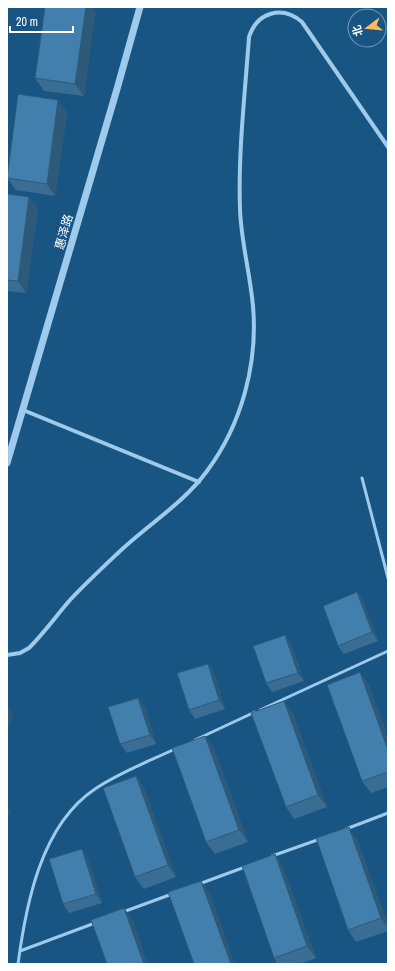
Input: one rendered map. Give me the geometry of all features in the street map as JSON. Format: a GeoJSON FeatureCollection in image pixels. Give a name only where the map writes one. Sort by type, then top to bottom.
{"type":"FeatureCollection","features":[{"type":"Feature","properties":{"kind":"street","name":"惠泽路"},"geometry":{"type":"LineString","coordinates":[[7,463],[140,7]]}},
{"type":"Feature","properties":{"kind":"street"},"geometry":{"type":"LineString","coordinates":[[7,655],[29,648],[94,576],[147,528],[176,505],[199,482],[221,451],[232,430],[248,383],[254,331],[253,304],[243,245],[239,187],[249,37],[260,19],[273,13],[281,12],[296,17],[302,22],[388,147]]}},
{"type":"Feature","properties":{"kind":"street"},"geometry":{"type":"LineString","coordinates":[[23,410],[199,482]]}},
{"type":"Feature","properties":{"kind":"lane"},"geometry":{"type":"LineString","coordinates":[[362,478],[388,578]]}},
{"type":"Feature","properties":{"kind":"lane"},"geometry":{"type":"LineString","coordinates":[[189,743],[388,651]]}},
{"type":"Feature","properties":{"kind":"lane"},"geometry":{"type":"LineString","coordinates":[[18,964],[32,888],[40,862],[55,835],[72,810],[94,789],[182,746]]}},
{"type":"Feature","properties":{"kind":"lane"},"geometry":{"type":"LineString","coordinates":[[344,830],[388,813]]}},
{"type":"Feature","properties":{"kind":"lane"},"geometry":{"type":"LineString","coordinates":[[270,857],[322,838]]}},
{"type":"Feature","properties":{"kind":"lane"},"geometry":{"type":"LineString","coordinates":[[196,885],[248,865]]}},
{"type":"Feature","properties":{"kind":"lane"},"geometry":{"type":"LineString","coordinates":[[116,915],[174,893]]}},
{"type":"Feature","properties":{"kind":"lane"},"geometry":{"type":"LineString","coordinates":[[20,951],[101,920]]}},
{"type":"Feature","properties":{"kind":"building"},"geometry":{"type":"Polygon","coordinates":[[[45,7],[86,7],[75,84],[35,78],[45,7]]]}},
{"type":"Feature","properties":{"kind":"building"},"geometry":{"type":"Polygon","coordinates":[[[18,94],[58,100],[47,184],[7,178],[18,94]]]}},
{"type":"Feature","properties":{"kind":"building"},"geometry":{"type":"Polygon","coordinates":[[[7,194],[29,197],[18,281],[7,280],[7,194]]]}},
{"type":"Feature","properties":{"kind":"building"},"geometry":{"type":"Polygon","coordinates":[[[357,592],[372,632],[338,646],[323,606],[357,592]]]}},
{"type":"Feature","properties":{"kind":"building"},"geometry":{"type":"Polygon","coordinates":[[[285,635],[298,673],[266,683],[253,646],[285,635]]]}},
{"type":"Feature","properties":{"kind":"building"},"geometry":{"type":"Polygon","coordinates":[[[208,664],[219,700],[189,710],[177,673],[208,664]]]}},
{"type":"Feature","properties":{"kind":"building"},"geometry":{"type":"Polygon","coordinates":[[[360,672],[388,750],[388,772],[362,781],[327,685],[360,672]]]}},
{"type":"Feature","properties":{"kind":"building"},"geometry":{"type":"Polygon","coordinates":[[[138,698],[150,735],[120,744],[108,707],[138,698]]]}},
{"type":"Feature","properties":{"kind":"building"},"geometry":{"type":"Polygon","coordinates":[[[284,701],[318,795],[286,807],[251,713],[284,701]]]}},
{"type":"Feature","properties":{"kind":"building"},"geometry":{"type":"Polygon","coordinates":[[[205,736],[239,830],[206,842],[172,748],[205,736]]]}},
{"type":"Feature","properties":{"kind":"building"},"geometry":{"type":"Polygon","coordinates":[[[136,776],[168,865],[135,877],[103,788],[136,776]]]}},
{"type":"Feature","properties":{"kind":"building"},"geometry":{"type":"Polygon","coordinates":[[[349,827],[381,918],[348,930],[316,838],[349,827]]]}},
{"type":"Feature","properties":{"kind":"building"},"geometry":{"type":"Polygon","coordinates":[[[82,849],[96,894],[63,904],[49,859],[82,849]]]}},
{"type":"Feature","properties":{"kind":"building"},"geometry":{"type":"Polygon","coordinates":[[[275,854],[307,946],[274,958],[242,866],[275,854]]]}},
{"type":"Feature","properties":{"kind":"building"},"geometry":{"type":"Polygon","coordinates":[[[201,881],[231,964],[194,964],[168,892],[201,881]]]}},
{"type":"Feature","properties":{"kind":"building"},"geometry":{"type":"Polygon","coordinates":[[[124,908],[144,964],[107,964],[91,920],[124,908]]]}}]}
